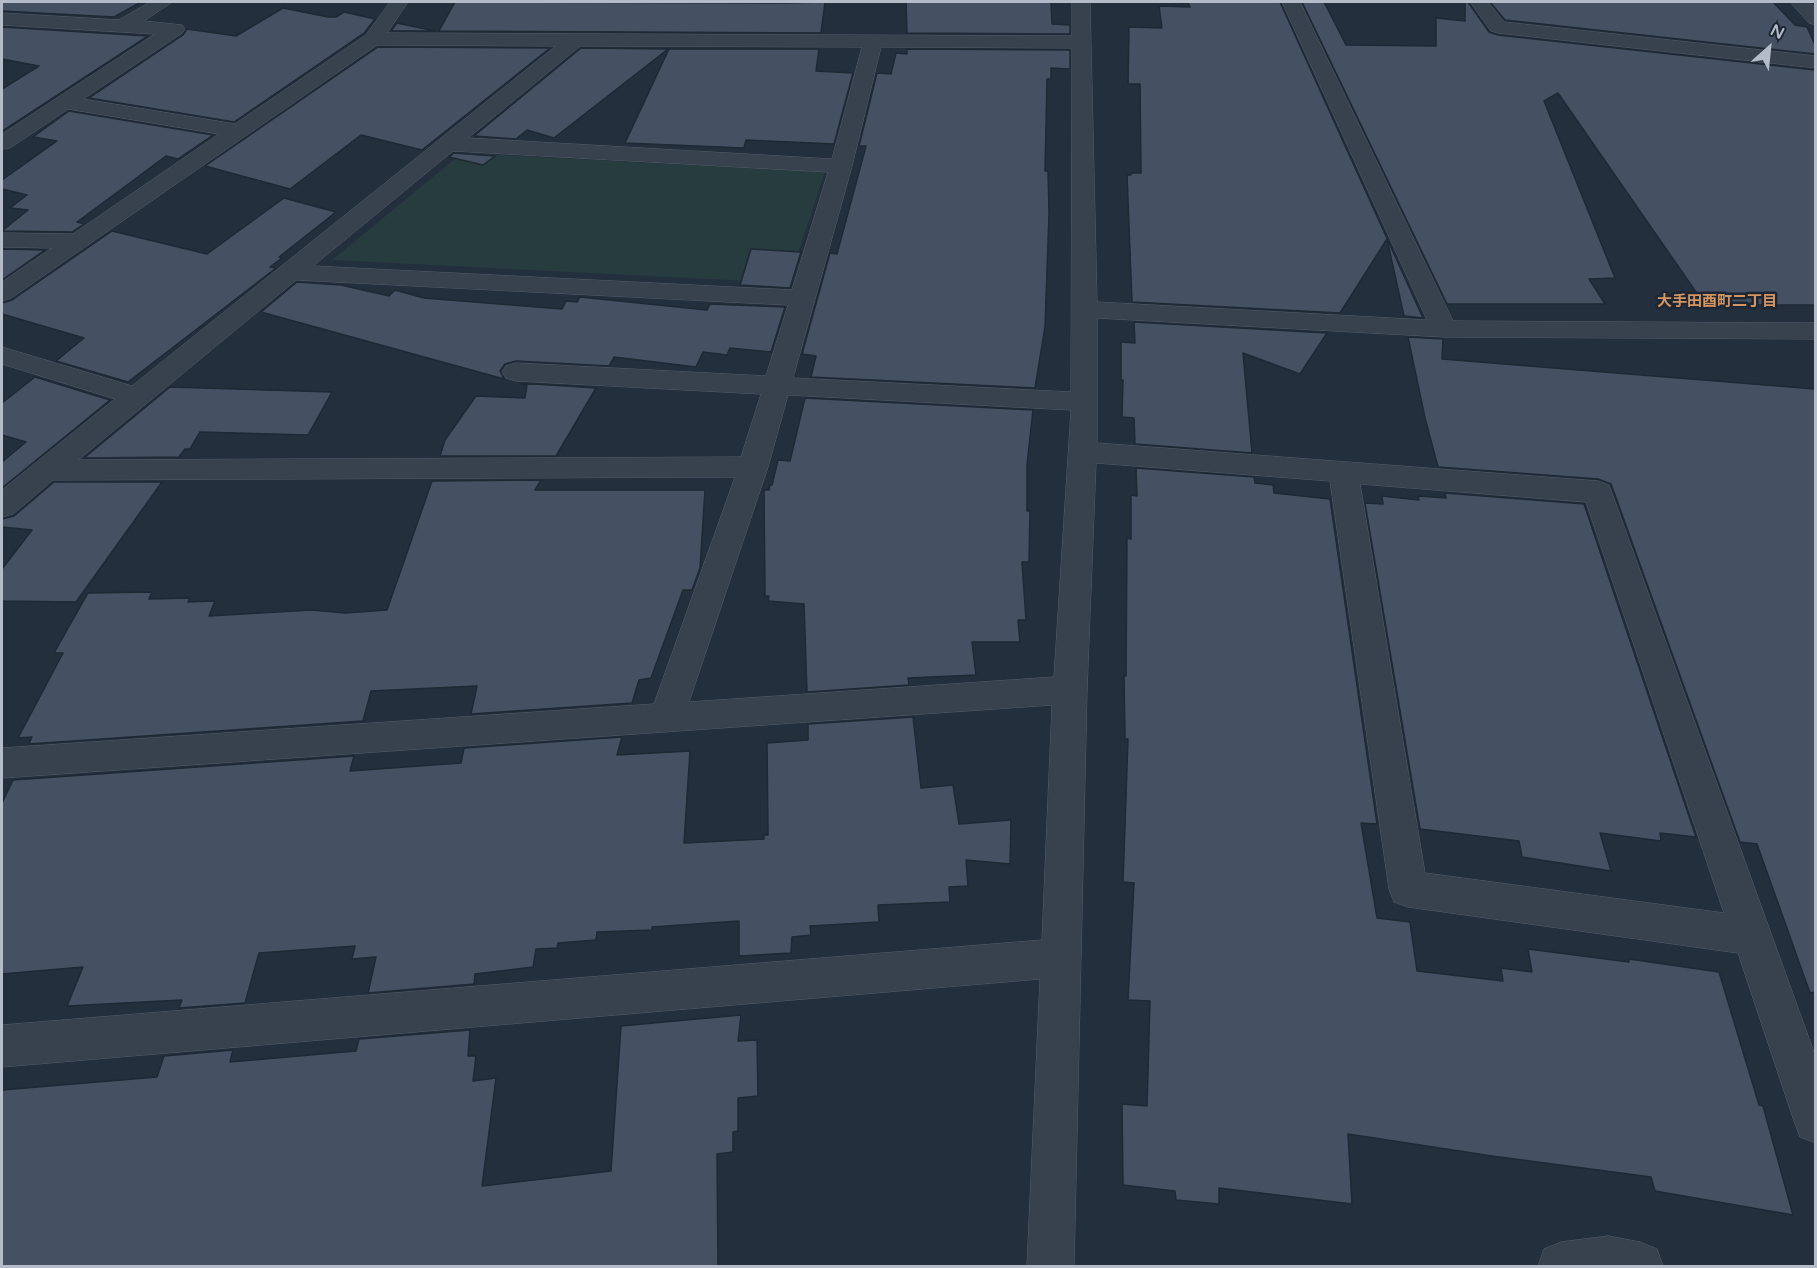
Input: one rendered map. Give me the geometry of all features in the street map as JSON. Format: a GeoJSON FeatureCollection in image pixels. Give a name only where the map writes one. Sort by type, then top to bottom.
{"type":"FeatureCollection","features":[{"type":"Feature","properties":{"kind":"street"},"geometry":{"type":"LineString","coordinates":[[124,25],[163,2]]}},
{"type":"Feature","properties":{"kind":"street"},"geometry":{"type":"LineString","coordinates":[[2,293],[373,39],[399,2]]}},
{"type":"Feature","properties":{"kind":"street"},"geometry":{"type":"LineString","coordinates":[[1051,1266],[1070,690],[1085,402],[1081,2]]}},
{"type":"Feature","properties":{"kind":"street"},"geometry":{"type":"LineString","coordinates":[[1291,2],[1444,329]]}},
{"type":"Feature","properties":{"kind":"street"},"geometry":{"type":"LineString","coordinates":[[1479,2],[1498,27],[1815,62]]}},
{"type":"Feature","properties":{"kind":"street"},"geometry":{"type":"LineString","coordinates":[[1799,2],[1815,19]]}},
{"type":"Feature","properties":{"kind":"street"},"geometry":{"type":"LineString","coordinates":[[2,20],[175,29],[2,143]]}},
{"type":"Feature","properties":{"kind":"street"},"geometry":{"type":"LineString","coordinates":[[373,39],[1080,42]]}},
{"type":"Feature","properties":{"kind":"street"},"geometry":{"type":"LineString","coordinates":[[2,506],[450,144],[575,40]]}},
{"type":"Feature","properties":{"kind":"street"},"geometry":{"type":"LineString","coordinates":[[666,718],[753,467],[841,166],[873,41]]}},
{"type":"Feature","properties":{"kind":"street"},"geometry":{"type":"LineString","coordinates":[[66,102],[239,131]]}},
{"type":"Feature","properties":{"kind":"street"},"geometry":{"type":"LineString","coordinates":[[450,144],[841,166]]}},
{"type":"Feature","properties":{"kind":"street"},"geometry":{"type":"LineString","coordinates":[[2,240],[77,241]]}},
{"type":"Feature","properties":{"kind":"street"},"geometry":{"type":"LineString","coordinates":[[292,272],[802,298]]}},
{"type":"Feature","properties":{"kind":"street"},"geometry":{"type":"LineString","coordinates":[[1085,309],[1444,329],[1815,331]]}},
{"type":"Feature","properties":{"kind":"street"},"geometry":{"type":"LineString","coordinates":[[2,355],[138,397]]}},
{"type":"Feature","properties":{"kind":"street"},"geometry":{"type":"LineString","coordinates":[[516,372],[1085,402]]}},
{"type":"Feature","properties":{"kind":"street"},"geometry":{"type":"LineString","coordinates":[[1083,453],[1598,492],[1815,1120]]}},
{"type":"Feature","properties":{"kind":"street"},"geometry":{"type":"LineString","coordinates":[[47,470],[753,467]]}},
{"type":"Feature","properties":{"kind":"street"},"geometry":{"type":"LineString","coordinates":[[1343,472],[1408,890],[1753,936]]}},
{"type":"Feature","properties":{"kind":"street"},"geometry":{"type":"LineString","coordinates":[[2,763],[1070,690]]}},
{"type":"Feature","properties":{"kind":"street"},"geometry":{"type":"LineString","coordinates":[[2,1046],[1062,958]]}},
{"type":"Feature","properties":{"kind":"street"},"geometry":{"type":"LineString","coordinates":[[1561,1266],[1608,1260],[1640,1266]]}},
{"type":"Feature","properties":{"kind":"green space"},"geometry":{"type":"Polygon","coordinates":[[[462,153],[825,172],[788,283],[332,260],[462,153]]]}},
{"type":"Feature","properties":{"kind":"building"},"geometry":{"type":"Polygon","coordinates":[[[2,2],[141,2],[114,17],[2,11],[2,2]]]}},
{"type":"Feature","properties":{"kind":"building"},"geometry":{"type":"Polygon","coordinates":[[[455,2],[825,2],[821,33],[439,31],[455,2]]]}},
{"type":"Feature","properties":{"kind":"building"},"geometry":{"type":"Polygon","coordinates":[[[906,2],[1051,2],[1052,24],[1070,25],[1070,34],[907,33],[906,2]]]}},
{"type":"Feature","properties":{"kind":"building"},"geometry":{"type":"Polygon","coordinates":[[[1188,2],[1280,2],[1423,318],[1404,316],[1387,239],[1340,313],[1132,302],[1127,175],[1141,173],[1140,84],[1128,84],[1129,27],[1162,28],[1159,6],[1190,7],[1188,2]]]}},
{"type":"Feature","properties":{"kind":"building"},"geometry":{"type":"Polygon","coordinates":[[[1302,2],[1324,2],[1346,45],[1436,46],[1436,18],[1465,21],[1465,2],[1468,2],[1489,32],[1498,35],[1815,70],[1815,305],[1705,305],[1558,93],[1544,101],[1615,278],[1589,279],[1605,304],[1447,304],[1302,2]]]}},
{"type":"Feature","properties":{"kind":"building"},"geometry":{"type":"Polygon","coordinates":[[[1490,2],[1773,2],[1795,25],[1807,27],[1815,45],[1815,54],[1505,20],[1490,2]]]}},
{"type":"Feature","properties":{"kind":"building"},"geometry":{"type":"Polygon","coordinates":[[[283,8],[328,17],[336,17],[344,12],[375,19],[364,33],[234,122],[89,98],[183,35],[187,29],[236,36],[283,8]]]}},
{"type":"Feature","properties":{"kind":"building"},"geometry":{"type":"Polygon","coordinates":[[[397,23],[435,31],[391,31],[397,23]]]}},
{"type":"Feature","properties":{"kind":"building"},"geometry":{"type":"Polygon","coordinates":[[[2,27],[148,36],[2,130],[2,89],[39,66],[2,59],[2,27]]]}},
{"type":"Feature","properties":{"kind":"building"},"geometry":{"type":"Polygon","coordinates":[[[378,47],[550,48],[422,150],[361,135],[290,189],[205,166],[378,47]]]}},
{"type":"Feature","properties":{"kind":"building"},"geometry":{"type":"Polygon","coordinates":[[[581,48],[668,49],[554,138],[527,130],[516,139],[474,136],[581,48]]]}},
{"type":"Feature","properties":{"kind":"building"},"geometry":{"type":"Polygon","coordinates":[[[669,49],[819,49],[816,71],[853,73],[834,144],[746,140],[744,148],[625,143],[669,49]]]}},
{"type":"Feature","properties":{"kind":"building"},"geometry":{"type":"Polygon","coordinates":[[[907,49],[1070,50],[1070,69],[1051,68],[1051,79],[1047,79],[1045,171],[1048,171],[1049,214],[1045,327],[1035,388],[811,377],[816,356],[802,354],[830,253],[837,254],[866,146],[859,146],[877,73],[891,74],[896,53],[907,54],[907,49]]]}},
{"type":"Feature","properties":{"kind":"building"},"geometry":{"type":"Polygon","coordinates":[[[69,111],[213,135],[178,159],[166,156],[77,222],[84,224],[72,232],[2,231],[28,210],[10,208],[27,195],[2,189],[2,180],[57,141],[33,137],[69,111]]]}},
{"type":"Feature","properties":{"kind":"building"},"geometry":{"type":"Polygon","coordinates":[[[454,153],[495,156],[483,165],[449,157],[454,153]]]}},
{"type":"Feature","properties":{"kind":"building"},"geometry":{"type":"Polygon","coordinates":[[[284,198],[336,212],[279,257],[282,258],[270,267],[276,268],[128,382],[56,361],[84,338],[2,314],[2,303],[12,300],[112,231],[207,254],[284,198]]]}},
{"type":"Feature","properties":{"kind":"building"},"geometry":{"type":"Polygon","coordinates":[[[2,249],[45,250],[2,280],[2,249]]]}},
{"type":"Feature","properties":{"kind":"building"},"geometry":{"type":"Polygon","coordinates":[[[751,249],[801,252],[790,288],[740,285],[751,249]]]}},
{"type":"Feature","properties":{"kind":"building"},"geometry":{"type":"Polygon","coordinates":[[[297,282],[341,285],[389,296],[395,290],[424,298],[562,309],[566,301],[577,302],[580,297],[707,310],[710,304],[785,307],[771,352],[730,348],[727,355],[703,352],[696,367],[614,357],[609,366],[516,361],[505,364],[500,371],[504,379],[261,312],[297,282]]]}},
{"type":"Feature","properties":{"kind":"building"},"geometry":{"type":"Polygon","coordinates":[[[1134,322],[1327,333],[1300,374],[1243,353],[1252,453],[1135,444],[1134,418],[1122,417],[1123,380],[1121,380],[1121,342],[1135,343],[1134,322]]]}},
{"type":"Feature","properties":{"kind":"building"},"geometry":{"type":"Polygon","coordinates":[[[1408,337],[1443,339],[1442,359],[1815,389],[1815,992],[1810,993],[1757,844],[1740,842],[1611,484],[1598,479],[1438,467],[1408,337]]]}},
{"type":"Feature","properties":{"kind":"building"},"geometry":{"type":"Polygon","coordinates":[[[35,377],[110,400],[2,488],[2,462],[26,442],[2,435],[2,403],[35,377]]]}},
{"type":"Feature","properties":{"kind":"building"},"geometry":{"type":"Polygon","coordinates":[[[519,383],[596,388],[556,456],[440,456],[445,440],[476,396],[525,398],[527,386],[519,383]]]}},
{"type":"Feature","properties":{"kind":"building"},"geometry":{"type":"Polygon","coordinates":[[[170,387],[332,392],[308,435],[200,432],[190,449],[185,449],[179,457],[84,458],[170,387]]]}},
{"type":"Feature","properties":{"kind":"building"},"geometry":{"type":"Polygon","coordinates":[[[805,398],[1033,410],[1027,465],[1027,511],[1030,511],[1029,562],[1022,562],[1026,620],[1018,620],[1020,642],[972,642],[976,675],[908,678],[909,685],[807,692],[804,604],[768,601],[769,596],[765,596],[764,490],[769,490],[772,485],[778,460],[790,461],[805,398]]]}},
{"type":"Feature","properties":{"kind":"building"},"geometry":{"type":"Polygon","coordinates":[[[1136,468],[1254,477],[1255,483],[1273,485],[1274,493],[1330,499],[1377,824],[1361,823],[1377,918],[1410,922],[1417,971],[1503,981],[1501,968],[1532,972],[1528,949],[1629,962],[1629,959],[1719,972],[1759,1105],[1763,1106],[1793,1215],[1655,1191],[1651,1177],[1348,1134],[1352,1204],[1219,1188],[1219,1204],[1176,1200],[1175,1191],[1123,1185],[1122,1104],[1147,1106],[1150,1001],[1128,1000],[1134,883],[1123,882],[1128,739],[1125,739],[1124,675],[1126,676],[1127,538],[1131,539],[1131,495],[1137,496],[1136,468]]]}},
{"type":"Feature","properties":{"kind":"building"},"geometry":{"type":"Polygon","coordinates":[[[541,480],[535,490],[705,490],[700,568],[692,590],[683,590],[651,678],[639,680],[632,703],[471,714],[477,686],[371,691],[363,721],[29,744],[32,737],[18,738],[63,653],[54,653],[88,593],[152,592],[149,599],[190,598],[188,602],[215,601],[209,616],[311,610],[345,613],[387,610],[432,481],[541,480]]]}},
{"type":"Feature","properties":{"kind":"building"},"geometry":{"type":"Polygon","coordinates":[[[54,482],[162,482],[76,602],[2,601],[2,569],[32,530],[2,527],[2,519],[14,516],[54,482]]]}},
{"type":"Feature","properties":{"kind":"building"},"geometry":{"type":"Polygon","coordinates":[[[1445,493],[1584,504],[1696,837],[1660,833],[1661,841],[1600,833],[1611,871],[1522,857],[1519,841],[1420,829],[1365,503],[1383,504],[1382,496],[1419,500],[1418,496],[1446,498],[1445,493]]]}},
{"type":"Feature","properties":{"kind":"building"},"geometry":{"type":"Polygon","coordinates":[[[913,717],[921,788],[953,785],[959,824],[1011,820],[1010,864],[966,860],[968,886],[949,887],[950,902],[878,905],[879,922],[810,926],[811,935],[792,937],[791,953],[739,956],[739,921],[652,927],[652,930],[597,932],[596,940],[558,943],[557,948],[536,949],[533,967],[475,974],[474,984],[368,993],[376,957],[352,959],[355,946],[259,953],[245,1003],[179,1008],[182,1000],[67,1006],[83,967],[2,974],[2,803],[13,780],[354,756],[350,771],[461,763],[464,748],[622,737],[617,755],[690,751],[684,843],[764,839],[764,835],[768,835],[767,743],[808,740],[808,724],[913,717]]]}},
{"type":"Feature","properties":{"kind":"building"},"geometry":{"type":"Polygon","coordinates":[[[741,1015],[738,1041],[757,1040],[758,1096],[738,1098],[738,1131],[733,1132],[733,1152],[717,1154],[718,1266],[2,1266],[2,1090],[157,1077],[164,1056],[233,1050],[230,1062],[356,1051],[359,1039],[470,1030],[468,1056],[476,1056],[473,1081],[496,1078],[482,1186],[611,1171],[621,1026],[741,1015]]]}},
{"type":"Feature","properties":{"kind":"district","name":"大手田酉町二丁目"},"geometry":{"type":"Point","coordinates":[1717,302]}}]}
